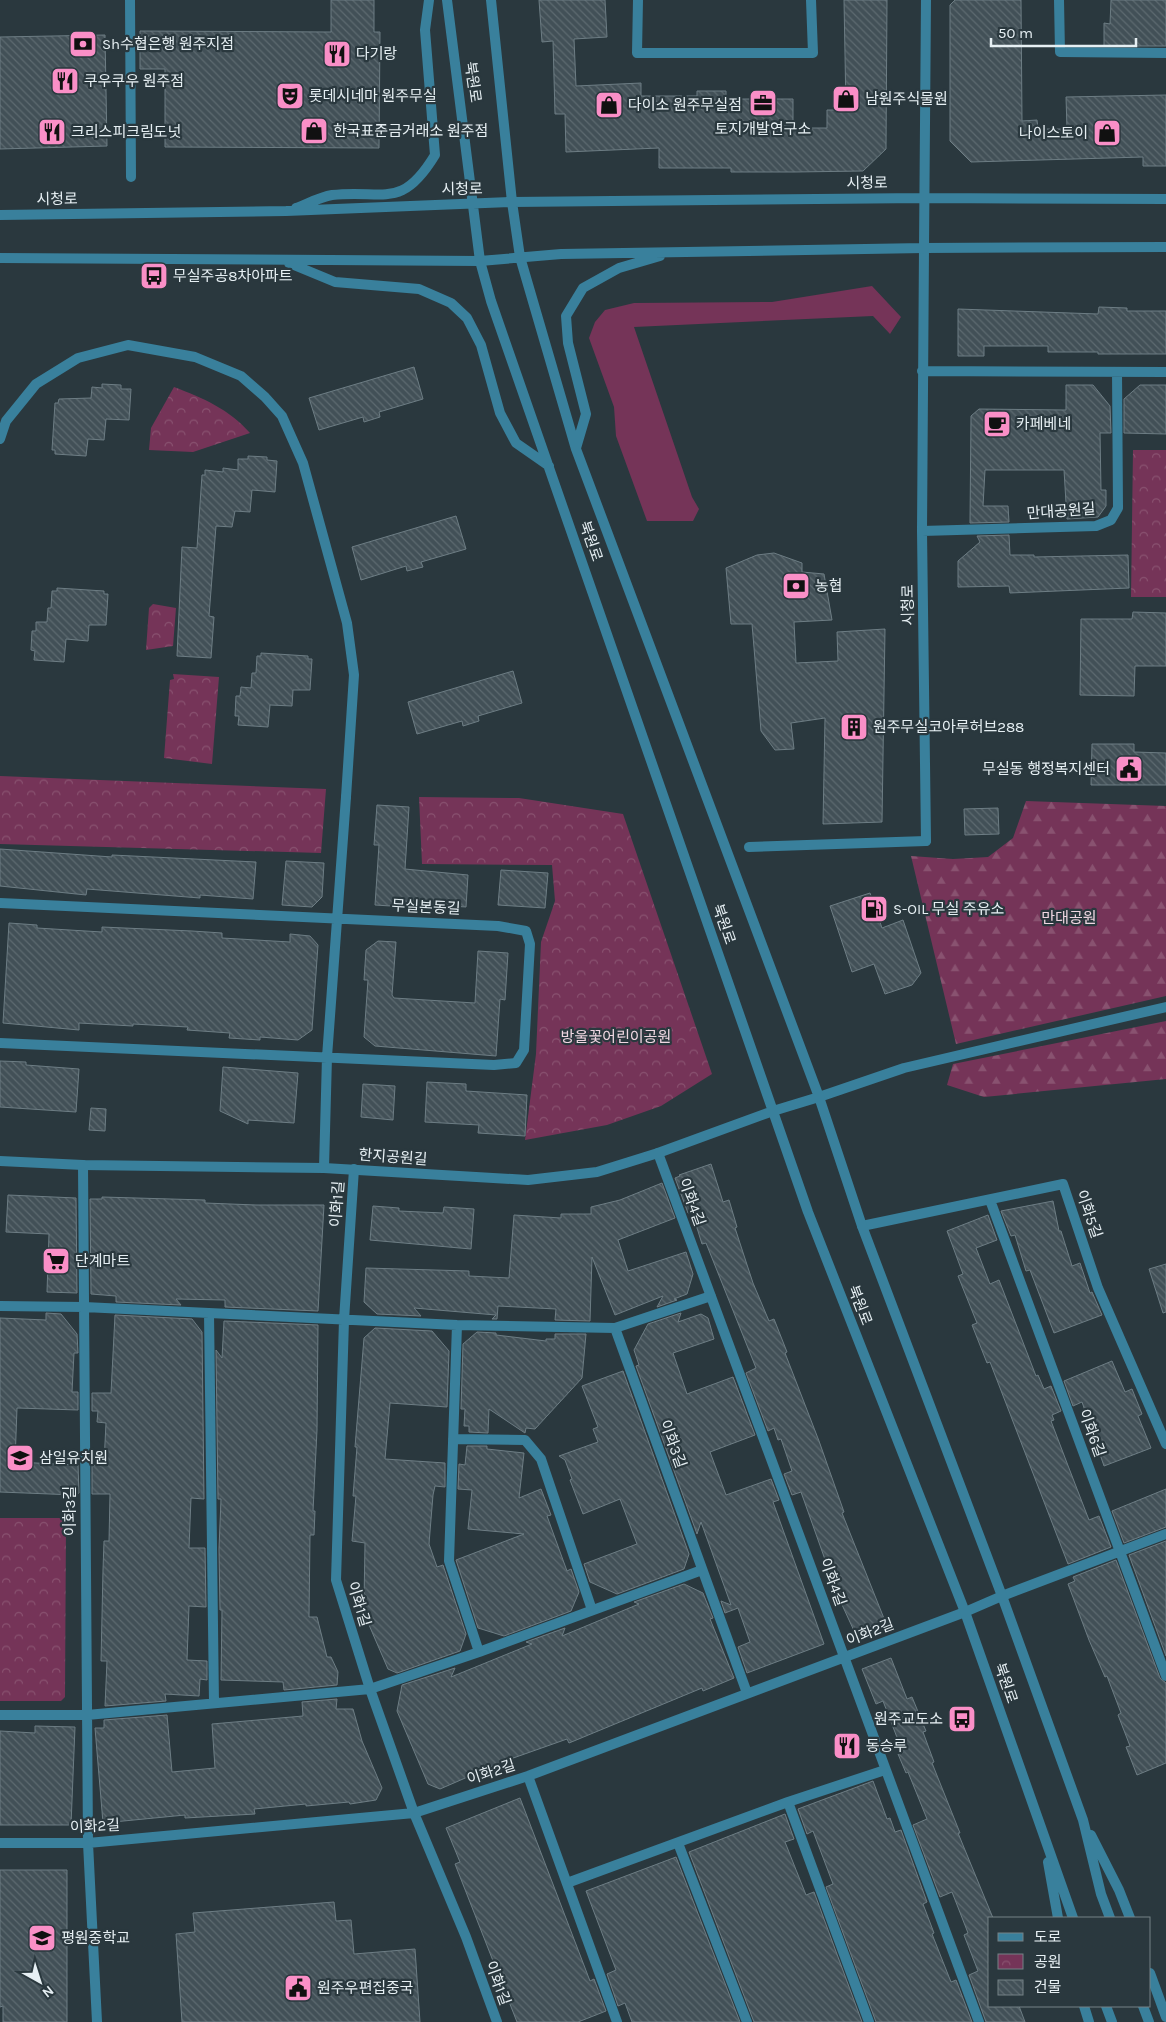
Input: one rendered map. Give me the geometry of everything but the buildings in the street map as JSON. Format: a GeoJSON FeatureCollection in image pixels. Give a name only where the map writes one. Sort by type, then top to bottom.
{"type":"FeatureCollection","features":[{"type":"Feature","properties":{"kind":"street"},"geometry":{"type":"LineString","coordinates":[[130,0],[131,177]]}},
{"type":"Feature","properties":{"kind":"street"},"geometry":{"type":"LineString","coordinates":[[286,211],[331,195],[390,195],[411,185],[424,173],[435,155],[425,30],[429,0]]}},
{"type":"Feature","properties":{"kind":"street","name":"북원로"},"geometry":{"type":"LineString","coordinates":[[447,0],[480,262],[491,301],[808,1212],[965,1612],[1073,1917]]}},
{"type":"Feature","properties":{"kind":"street","name":"북원로"},"geometry":{"type":"LineString","coordinates":[[490,0],[512,202],[520,257],[576,449],[818,1097],[862,1226],[1002,1596],[1083,1820],[1101,1894],[1110,1917]]}},
{"type":"Feature","properties":{"kind":"street"},"geometry":{"type":"LineString","coordinates":[[638,0],[637,54],[813,53],[811,0]]}},
{"type":"Feature","properties":{"kind":"street"},"geometry":{"type":"LineString","coordinates":[[924,198],[926,0]]}},
{"type":"Feature","properties":{"kind":"street"},"geometry":{"type":"LineString","coordinates":[[1059,0],[1060,52],[1166,53]]}},
{"type":"Feature","properties":{"kind":"street","name":"시청로"},"geometry":{"type":"LineString","coordinates":[[0,215],[286,211],[512,202],[924,198],[1166,199]]}},
{"type":"Feature","properties":{"kind":"street","name":"시청로"},"geometry":{"type":"LineString","coordinates":[[749,848],[926,841],[922,531],[924,198]]}},
{"type":"Feature","properties":{"kind":"street"},"geometry":{"type":"LineString","coordinates":[[0,258],[480,262],[520,257],[675,252],[1166,247]]}},
{"type":"Feature","properties":{"kind":"street"},"geometry":{"type":"LineString","coordinates":[[576,449],[586,414],[568,343],[566,316],[583,288],[619,268],[675,252]]}},
{"type":"Feature","properties":{"kind":"street"},"geometry":{"type":"LineString","coordinates":[[284,260],[335,282],[419,289],[451,303],[467,318],[481,345],[500,412],[516,443],[549,466]]}},
{"type":"Feature","properties":{"kind":"street"},"geometry":{"type":"LineString","coordinates":[[0,439],[6,421],[36,384],[78,358],[128,346],[195,357],[241,376],[282,416],[303,463],[347,623],[354,675],[327,1057],[324,1168]]}},
{"type":"Feature","properties":{"kind":"street"},"geometry":{"type":"LineString","coordinates":[[922,371],[1166,372]]}},
{"type":"Feature","properties":{"kind":"street","name":"만대공원길"},"geometry":{"type":"LineString","coordinates":[[922,531],[1096,526],[1111,520],[1118,508],[1117,372]]}},
{"type":"Feature","properties":{"kind":"street","name":"무실본동길"},"geometry":{"type":"LineString","coordinates":[[0,903],[498,926],[526,931],[530,944],[524,1050],[516,1063],[494,1065],[0,1043]]}},
{"type":"Feature","properties":{"kind":"street","name":"한지공원길"},"geometry":{"type":"LineString","coordinates":[[0,1161],[83,1165],[354,1169],[528,1180],[597,1172],[658,1153],[773,1111],[904,1068],[1166,1008]]}},
{"type":"Feature","properties":{"kind":"street","name":"이화4길"},"geometry":{"type":"LineString","coordinates":[[658,1153],[979,2022]]}},
{"type":"Feature","properties":{"kind":"street","name":"이화3길"},"geometry":{"type":"LineString","coordinates":[[83,1165],[88,1843],[97,2022]]}},
{"type":"Feature","properties":{"kind":"street","name":"이화1길"},"geometry":{"type":"LineString","coordinates":[[354,1169],[344,1320],[336,1580],[370,1689],[414,1813],[466,1937],[497,2022]]}},
{"type":"Feature","properties":{"kind":"street","name":"이화5길"},"geometry":{"type":"LineString","coordinates":[[862,1226],[1063,1184],[1098,1288],[1166,1444]]}},
{"type":"Feature","properties":{"kind":"street","name":"이화6길"},"geometry":{"type":"LineString","coordinates":[[990,1200],[1166,1676]]}},
{"type":"Feature","properties":{"kind":"street"},"geometry":{"type":"LineString","coordinates":[[0,1306],[84,1307],[457,1325],[615,1328],[711,1296]]}},
{"type":"Feature","properties":{"kind":"street"},"geometry":{"type":"LineString","coordinates":[[209,1313],[214,1703]]}},
{"type":"Feature","properties":{"kind":"street"},"geometry":{"type":"LineString","coordinates":[[457,1325],[449,1560],[479,1652]]}},
{"type":"Feature","properties":{"kind":"street","name":"이화3길"},"geometry":{"type":"LineString","coordinates":[[615,1328],[747,1694]]}},
{"type":"Feature","properties":{"kind":"street"},"geometry":{"type":"LineString","coordinates":[[453,1439],[525,1440],[541,1459],[592,1610]]}},
{"type":"Feature","properties":{"kind":"street","name":"이화2길"},"geometry":{"type":"LineString","coordinates":[[0,1843],[88,1843],[414,1813],[528,1776],[965,1612],[1002,1596],[1166,1534]]}},
{"type":"Feature","properties":{"kind":"street"},"geometry":{"type":"LineString","coordinates":[[0,1715],[87,1715],[370,1689],[479,1652],[702,1570]]}},
{"type":"Feature","properties":{"kind":"street"},"geometry":{"type":"LineString","coordinates":[[567,1883],[788,1802],[885,1770]]}},
{"type":"Feature","properties":{"kind":"street"},"geometry":{"type":"LineString","coordinates":[[528,1776],[617,2022]]}},
{"type":"Feature","properties":{"kind":"street"},"geometry":{"type":"LineString","coordinates":[[788,1802],[869,2022]]}},
{"type":"Feature","properties":{"kind":"street","name":"북원로"},"geometry":{"type":"LineString","coordinates":[[1083,1820],[1119,1890],[1130,1917]]}},
{"type":"Feature","properties":{"kind":"street","name":"북원로"},"geometry":{"type":"LineString","coordinates":[[1044,1839],[1058,1917]]}},
{"type":"Feature","properties":{"kind":"street"},"geometry":{"type":"LineString","coordinates":[[678,1843],[747,2022]]}},
{"type":"Feature","properties":{"kind":"street"},"geometry":{"type":"LineString","coordinates":[[1151,1975],[1163,2000],[1166,2017]]}},
{"type":"Feature","properties":{"kind":"street"},"geometry":{"type":"LineString","coordinates":[[1084,2007],[1089,2022]]}},
{"type":"Feature","properties":{"kind":"street"},"geometry":{"type":"LineString","coordinates":[[1106,2007],[1112,2022]]}},
{"type":"Feature","properties":{"kind":"street"},"geometry":{"type":"LineString","coordinates":[[1143,2007],[1149,2022]]}},
{"type":"Feature","properties":{"kind":"green space"},"geometry":{"type":"Polygon","coordinates":[[[872,286],[901,317],[890,334],[873,316],[634,327],[692,497],[699,509],[693,521],[647,521],[616,436],[614,407],[589,338],[595,322],[605,310],[634,303],[772,302],[872,286]]]}},
{"type":"Feature","properties":{"kind":"green space"},"geometry":{"type":"Polygon","coordinates":[[[174,387],[215,405],[233,417],[250,433],[193,452],[149,450],[151,428],[174,387]]]}},
{"type":"Feature","properties":{"kind":"green space"},"geometry":{"type":"Polygon","coordinates":[[[1133,450],[1166,450],[1166,597],[1131,597],[1133,450]]]}},
{"type":"Feature","properties":{"kind":"green space"},"geometry":{"type":"Polygon","coordinates":[[[153,604],[176,608],[173,646],[146,650],[149,608],[153,604]]]}},
{"type":"Feature","properties":{"kind":"green space"},"geometry":{"type":"Polygon","coordinates":[[[173,674],[219,677],[212,764],[164,758],[170,680],[174,679],[173,674]]]}},
{"type":"Feature","properties":{"kind":"green space"},"geometry":{"type":"Polygon","coordinates":[[[0,776],[326,789],[321,853],[0,844],[0,776]]]}},
{"type":"Feature","properties":{"kind":"green space","name":"방울꽃어린이공원"},"geometry":{"type":"Polygon","coordinates":[[[419,797],[519,798],[623,814],[712,1074],[661,1106],[607,1125],[525,1140],[536,1054],[541,942],[555,901],[552,865],[422,864],[419,797]]]}},
{"type":"Feature","properties":{"kind":"green space","name":"만대공원"},"geometry":{"type":"Polygon","coordinates":[[[1026,801],[1166,806],[1166,996],[956,1044],[911,856],[953,859],[988,857],[1013,838],[1026,801]]]}},
{"type":"Feature","properties":{"kind":"green space"},"geometry":{"type":"Polygon","coordinates":[[[1166,1021],[1166,1079],[984,1097],[947,1085],[953,1064],[1166,1021]]]}},
{"type":"Feature","properties":{"kind":"green space"},"geometry":{"type":"Polygon","coordinates":[[[0,1518],[62,1518],[66,1522],[65,1697],[61,1701],[0,1701],[0,1518]]]}},
{"type":"Feature","properties":{"kind":"place","name":"Sh수협은행 원주지점"},"geometry":{"type":"Point","coordinates":[83,44]}},
{"type":"Feature","properties":{"kind":"place","name":"다기랑"},"geometry":{"type":"Point","coordinates":[337,54]}},
{"type":"Feature","properties":{"kind":"place","name":"쿠우쿠우 원주점"},"geometry":{"type":"Point","coordinates":[65,81]}},
{"type":"Feature","properties":{"kind":"place","name":"롯데시네마 원주무실"},"geometry":{"type":"Point","coordinates":[290,96]}},
{"type":"Feature","properties":{"kind":"place","name":"남원주식물원"},"geometry":{"type":"Point","coordinates":[846,99]}},
{"type":"Feature","properties":{"kind":"place","name":"토지개발연구소"},"geometry":{"type":"Point","coordinates":[763,103]}},
{"type":"Feature","properties":{"kind":"place","name":"다이소 원주무실점"},"geometry":{"type":"Point","coordinates":[609,105]}},
{"type":"Feature","properties":{"kind":"place","name":"한국표준금거래소 원주점"},"geometry":{"type":"Point","coordinates":[314,131]}},
{"type":"Feature","properties":{"kind":"place","name":"크리스피크림도넛"},"geometry":{"type":"Point","coordinates":[52,132]}},
{"type":"Feature","properties":{"kind":"place","name":"나이스토이"},"geometry":{"type":"Point","coordinates":[1107,133]}},
{"type":"Feature","properties":{"kind":"place","name":"무실주공8차아파트"},"geometry":{"type":"Point","coordinates":[154,276]}},
{"type":"Feature","properties":{"kind":"place","name":"카페베네"},"geometry":{"type":"Point","coordinates":[997,424]}},
{"type":"Feature","properties":{"kind":"place","name":"농협"},"geometry":{"type":"Point","coordinates":[796,586]}},
{"type":"Feature","properties":{"kind":"place","name":"원주무실코아루허브288"},"geometry":{"type":"Point","coordinates":[854,727]}},
{"type":"Feature","properties":{"kind":"place","name":"무실동 행정복지센터"},"geometry":{"type":"Point","coordinates":[1129,769]}},
{"type":"Feature","properties":{"kind":"place","name":"S-OIL 무실 주유소"},"geometry":{"type":"Point","coordinates":[874,909]}},
{"type":"Feature","properties":{"kind":"place","name":"단계마트"},"geometry":{"type":"Point","coordinates":[56,1261]}},
{"type":"Feature","properties":{"kind":"place","name":"삼일유치원"},"geometry":{"type":"Point","coordinates":[20,1458]}},
{"type":"Feature","properties":{"kind":"place","name":"원주교도소"},"geometry":{"type":"Point","coordinates":[962,1719]}},
{"type":"Feature","properties":{"kind":"place","name":"동승루"},"geometry":{"type":"Point","coordinates":[847,1746]}},
{"type":"Feature","properties":{"kind":"place","name":"평원중학교"},"geometry":{"type":"Point","coordinates":[42,1938]}},
{"type":"Feature","properties":{"kind":"place","name":"원주우편집중국"},"geometry":{"type":"Point","coordinates":[298,1988]}}]}
